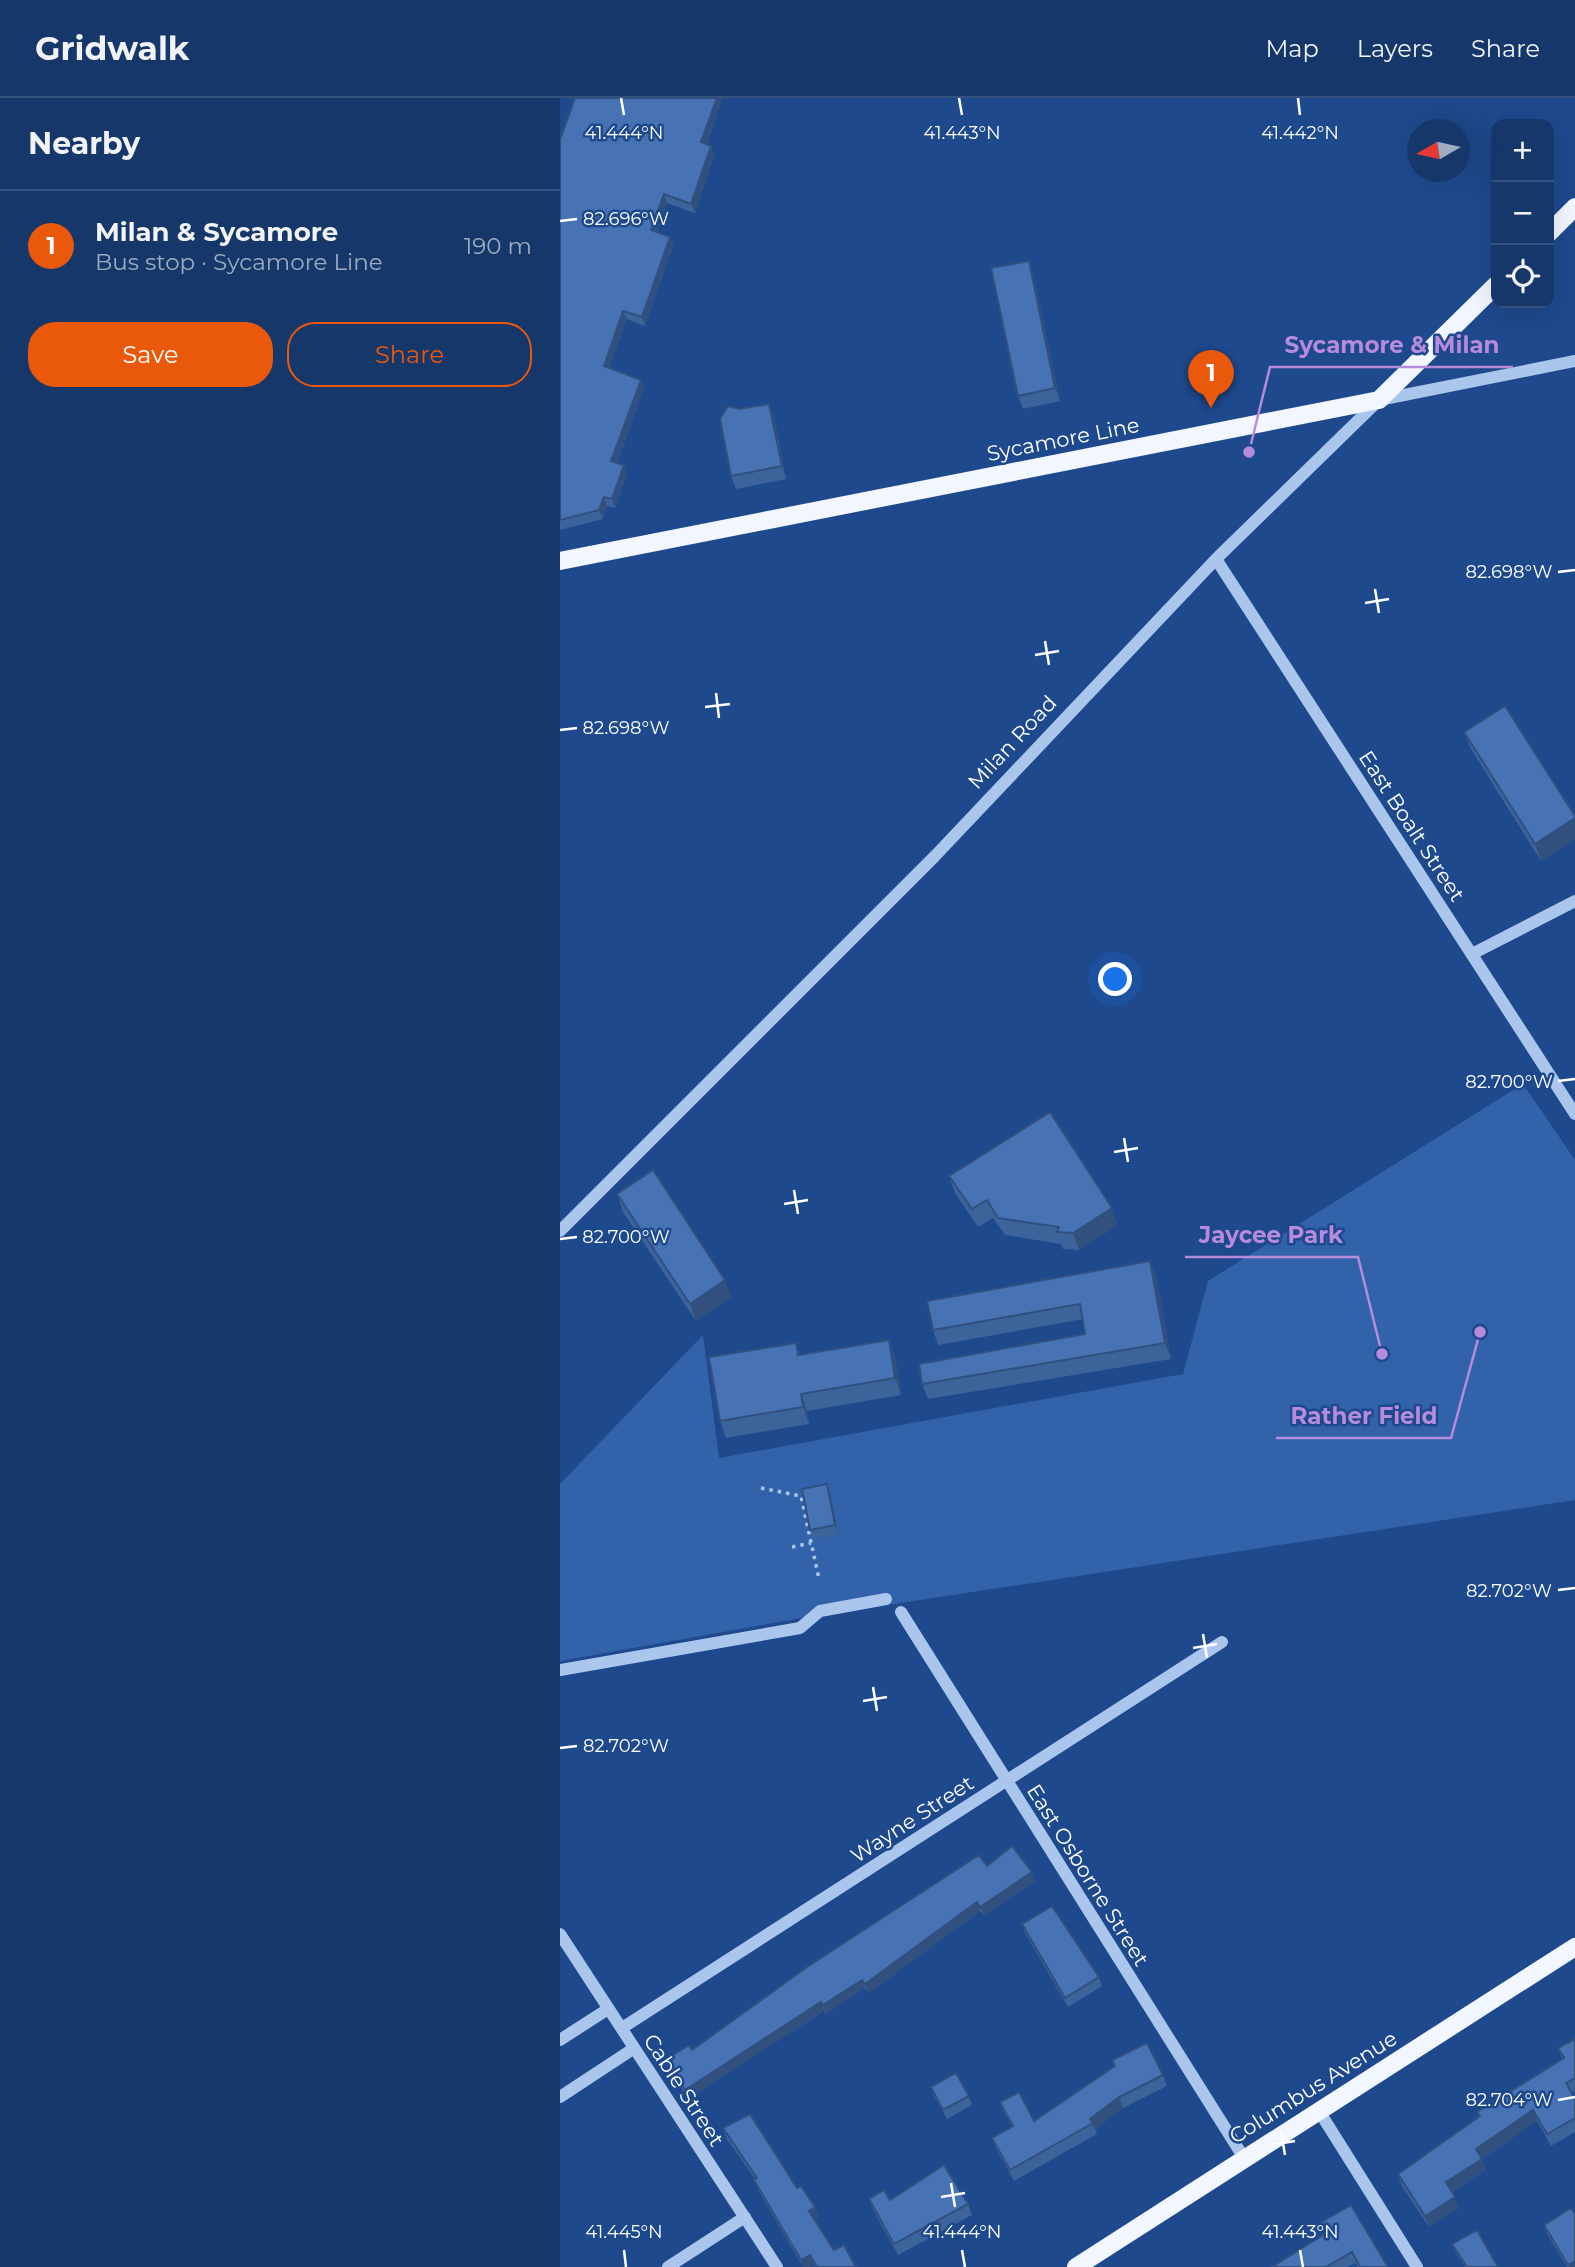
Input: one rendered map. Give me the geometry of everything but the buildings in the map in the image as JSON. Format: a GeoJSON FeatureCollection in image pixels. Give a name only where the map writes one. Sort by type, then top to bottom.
{"type":"FeatureCollection","features":[{"type":"Feature","properties":{"kind":"main road"},"geometry":{"type":"LineString","coordinates":[[1554,228],[1575,207]]}},
{"type":"Feature","properties":{"kind":"main road","name":"Milan Road"},"geometry":{"type":"LineString","coordinates":[[1380,400],[1491,290]]}},
{"type":"Feature","properties":{"kind":"main road","name":"Sycamore Line"},"geometry":{"type":"LineString","coordinates":[[560,561],[1380,400]]}},
{"type":"Feature","properties":{"kind":"main road","name":"Columbus Avenue"},"geometry":{"type":"LineString","coordinates":[[1076,2267],[1575,1947]]}},
{"type":"Feature","properties":{"kind":"street","name":"Sycamore Line"},"geometry":{"type":"LineString","coordinates":[[1380,400],[1575,361]]}},
{"type":"Feature","properties":{"kind":"street","name":"Milan Road"},"geometry":{"type":"LineString","coordinates":[[560,1231],[935,856],[1216,559],[1380,400]]}},
{"type":"Feature","properties":{"kind":"street","name":"East Boalt Street"},"geometry":{"type":"LineString","coordinates":[[1216,559],[1575,1114]]}},
{"type":"Feature","properties":{"kind":"street"},"geometry":{"type":"LineString","coordinates":[[1472,954],[1575,901]]}},
{"type":"Feature","properties":{"kind":"street"},"geometry":{"type":"LineString","coordinates":[[560,1670],[800,1628],[820,1611],[886,1599]]}},
{"type":"Feature","properties":{"kind":"street","name":"East Osborne Street"},"geometry":{"type":"LineString","coordinates":[[901,1612],[1244,2158]]}},
{"type":"Feature","properties":{"kind":"street","name":"Wayne Street"},"geometry":{"type":"LineString","coordinates":[[621,2028],[1222,1642]]}},
{"type":"Feature","properties":{"kind":"street","name":"Cable Street"},"geometry":{"type":"LineString","coordinates":[[560,1934],[777,2267]]}},
{"type":"Feature","properties":{"kind":"street"},"geometry":{"type":"LineString","coordinates":[[560,2040],[608,2009]]}},
{"type":"Feature","properties":{"kind":"street"},"geometry":{"type":"LineString","coordinates":[[560,2097],[633,2049]]}},
{"type":"Feature","properties":{"kind":"street"},"geometry":{"type":"LineString","coordinates":[[1319,2111],[1417,2267]]}},
{"type":"Feature","properties":{"kind":"street"},"geometry":{"type":"LineString","coordinates":[[668,2267],[745,2217]]}},
{"type":"Feature","properties":{"kind":"path"},"geometry":{"type":"LineString","coordinates":[[761,1488],[801,1496],[819,1579]]}},
{"type":"Feature","properties":{"kind":"path"},"geometry":{"type":"LineString","coordinates":[[792,1547],[811,1543]]}},
{"type":"Feature","properties":{"kind":"shaded area"},"geometry":{"type":"Polygon","coordinates":[[[1523,1084],[1575,1160],[1575,1500],[796,1619],[560,1661],[560,1484],[703,1335],[719,1458],[1183,1374],[1208,1281],[1523,1084]]]}},
{"type":"Feature","properties":{"kind":"place","name":"Milan & Sycamore"},"geometry":{"type":"Point","coordinates":[1211,408]}},
{"type":"Feature","properties":{"kind":"place","name":"Sycamore & Milan"},"geometry":{"type":"Point","coordinates":[1249,452]}},
{"type":"Feature","properties":{"kind":"place","name":"Rather Field"},"geometry":{"type":"Point","coordinates":[1480,1332]}},
{"type":"Feature","properties":{"kind":"place","name":"Jaycee Park"},"geometry":{"type":"Point","coordinates":[1382,1354]}}]}
